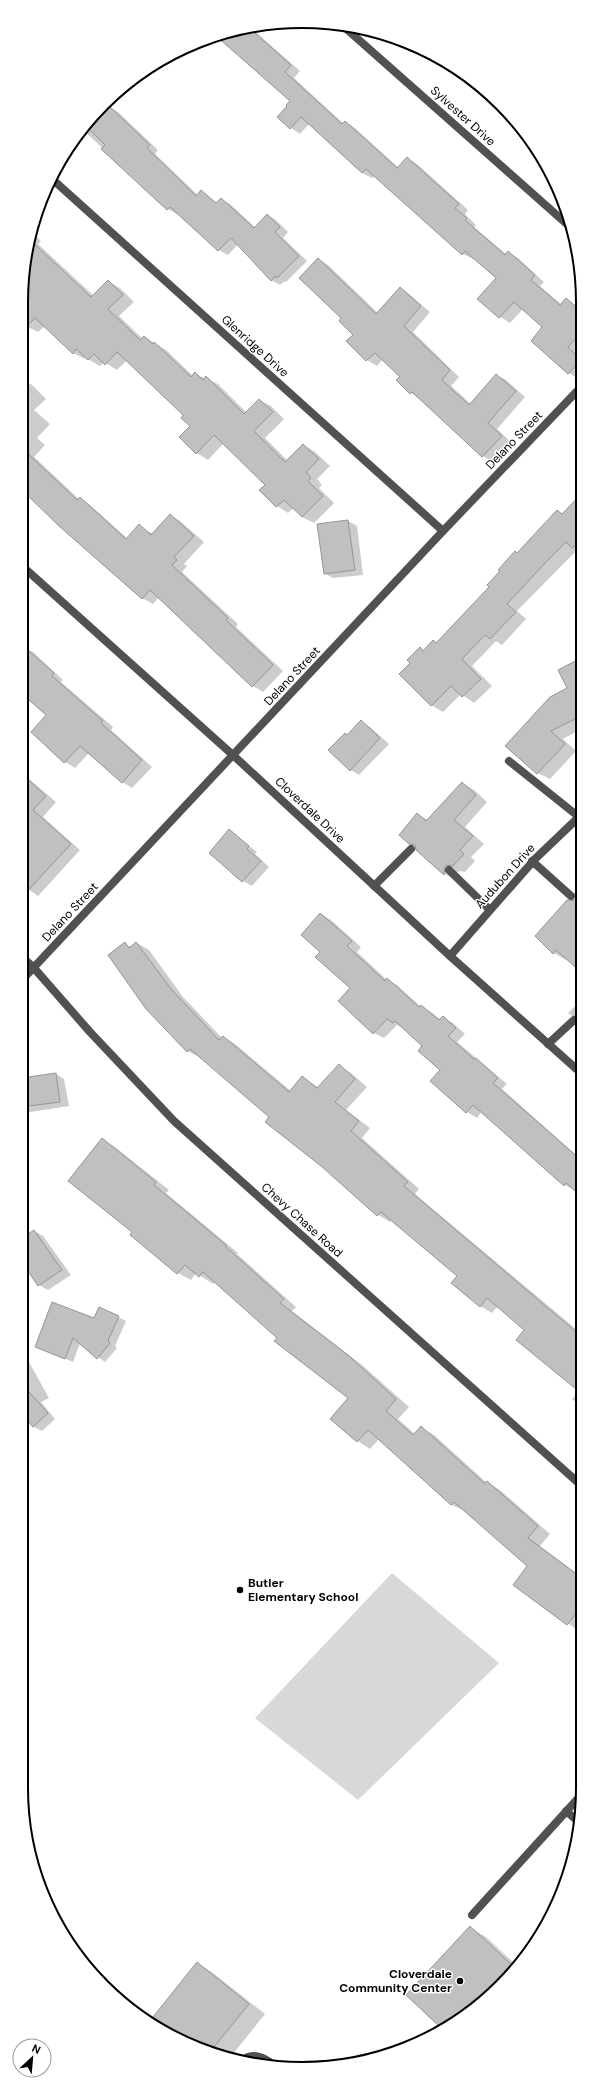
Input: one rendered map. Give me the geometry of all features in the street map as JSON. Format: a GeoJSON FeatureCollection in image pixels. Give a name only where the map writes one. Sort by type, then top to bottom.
{"type":"FeatureCollection","features":[{"type":"Feature","properties":{"kind":"street","name":"Sylvester Drive"},"geometry":{"type":"LineString","coordinates":[[350,32],[563,221]]}},
{"type":"Feature","properties":{"kind":"street","name":"Glenridge Drive"},"geometry":{"type":"LineString","coordinates":[[56,182],[443,531]]}},
{"type":"Feature","properties":{"kind":"street","name":"Delano Street"},"geometry":{"type":"LineString","coordinates":[[28,974],[234,756],[443,531],[576,392]]}},
{"type":"Feature","properties":{"kind":"street","name":"Cloverdale Drive"},"geometry":{"type":"LineString","coordinates":[[28,571],[234,756],[450,956],[576,1069]]}},
{"type":"Feature","properties":{"kind":"street"},"geometry":{"type":"LineString","coordinates":[[510,761],[576,813]]}},
{"type":"Feature","properties":{"kind":"street","name":"Audubon Drive"},"geometry":{"type":"LineString","coordinates":[[450,956],[532,861],[576,820]]}},
{"type":"Feature","properties":{"kind":"street"},"geometry":{"type":"LineString","coordinates":[[374,886],[411,849]]}},
{"type":"Feature","properties":{"kind":"street"},"geometry":{"type":"LineString","coordinates":[[532,861],[571,896]]}},
{"type":"Feature","properties":{"kind":"street"},"geometry":{"type":"LineString","coordinates":[[449,870],[490,910]]}},
{"type":"Feature","properties":{"kind":"street","name":"Chevy Chase Road"},"geometry":{"type":"LineString","coordinates":[[28,962],[90,1032],[174,1121],[576,1482]]}},
{"type":"Feature","properties":{"kind":"street"},"geometry":{"type":"LineString","coordinates":[[548,1044],[574,1020]]}},
{"type":"Feature","properties":{"kind":"street"},"geometry":{"type":"LineString","coordinates":[[472,1915],[575,1801]]}},
{"type":"Feature","properties":{"kind":"street"},"geometry":{"type":"LineString","coordinates":[[566,1811],[574,1818]]}},
{"type":"Feature","properties":{"kind":"street"},"geometry":{"type":"LineString","coordinates":[[248,2057],[258,2056],[266,2060]]}},
{"type":"Feature","properties":{"kind":"shaded area"},"geometry":{"type":"Polygon","coordinates":[[[392,1573],[499,1663],[358,1800],[255,1718],[392,1573]]]}},
{"type":"Feature","properties":{"kind":"building"},"geometry":{"type":"Polygon","coordinates":[[[254,32],[291,65],[285,72],[342,124],[345,121],[397,168],[407,157],[459,204],[455,208],[467,218],[465,220],[505,255],[508,251],[535,275],[531,280],[560,305],[566,298],[576,307],[576,338],[568,347],[576,355],[576,365],[568,374],[531,341],[542,327],[514,302],[499,318],[477,299],[496,278],[465,251],[462,255],[366,169],[362,173],[301,117],[290,129],[277,117],[290,101],[221,40],[254,32]]]}},
{"type":"Feature","properties":{"kind":"building"},"geometry":{"type":"Polygon","coordinates":[[[110,107],[150,145],[147,148],[196,196],[201,190],[216,203],[221,198],[254,228],[267,214],[280,227],[275,232],[299,256],[277,278],[275,276],[271,281],[231,238],[218,251],[170,207],[167,210],[101,149],[105,145],[89,129],[110,107]]]}},
{"type":"Feature","properties":{"kind":"building"},"geometry":{"type":"Polygon","coordinates":[[[34,244],[91,297],[108,280],[123,295],[108,309],[140,340],[144,336],[153,344],[154,342],[191,377],[195,372],[203,380],[206,376],[244,414],[259,399],[273,412],[254,431],[285,462],[303,444],[319,459],[306,472],[311,478],[308,481],[323,496],[302,517],[284,500],[276,507],[259,490],[265,485],[214,435],[196,454],[179,437],[190,426],[181,418],[183,415],[117,352],[105,365],[94,354],[88,360],[76,349],[73,354],[35,318],[28,325],[30,266],[34,244]]]}},
{"type":"Feature","properties":{"kind":"building"},"geometry":{"type":"Polygon","coordinates":[[[318,258],[376,314],[400,287],[421,306],[404,326],[450,370],[442,380],[469,405],[496,374],[516,391],[488,423],[502,436],[482,457],[412,392],[410,394],[396,380],[400,377],[375,353],[366,361],[346,341],[353,335],[339,321],[341,318],[299,278],[318,258]]]}},
{"type":"Feature","properties":{"kind":"building"},"geometry":{"type":"Polygon","coordinates":[[[28,454],[77,500],[80,497],[126,539],[139,524],[151,535],[170,514],[194,536],[174,557],[177,560],[172,565],[228,618],[226,620],[273,665],[252,687],[150,590],[142,599],[59,526],[28,496],[28,454]]]}},
{"type":"Feature","properties":{"kind":"building"},"geometry":{"type":"Polygon","coordinates":[[[576,499],[576,544],[572,548],[566,542],[548,560],[507,604],[516,612],[490,639],[485,635],[462,659],[481,679],[462,697],[451,686],[431,706],[399,674],[410,663],[407,660],[420,647],[423,651],[433,640],[436,643],[489,587],[487,585],[515,551],[517,553],[557,510],[562,514],[576,499]]]}},
{"type":"Feature","properties":{"kind":"building"},"geometry":{"type":"Polygon","coordinates":[[[348,520],[355,570],[324,574],[317,524],[348,520]]]}},
{"type":"Feature","properties":{"kind":"building"},"geometry":{"type":"Polygon","coordinates":[[[28,650],[54,673],[52,676],[103,721],[101,723],[142,760],[122,783],[80,746],[64,763],[31,732],[46,715],[28,699],[28,650]]]}},
{"type":"Feature","properties":{"kind":"building"},"geometry":{"type":"Polygon","coordinates":[[[576,661],[576,718],[551,731],[565,744],[537,774],[505,746],[550,697],[567,688],[558,670],[576,661]]]}},
{"type":"Feature","properties":{"kind":"building"},"geometry":{"type":"Polygon","coordinates":[[[361,720],[380,738],[350,771],[328,750],[345,733],[347,735],[361,720]]]}},
{"type":"Feature","properties":{"kind":"building"},"geometry":{"type":"Polygon","coordinates":[[[28,779],[46,796],[33,810],[71,844],[28,890],[28,779]]]}},
{"type":"Feature","properties":{"kind":"building"},"geometry":{"type":"Polygon","coordinates":[[[462,782],[476,795],[454,820],[473,836],[460,850],[464,854],[453,866],[445,866],[444,875],[416,850],[415,845],[409,844],[399,835],[417,813],[426,821],[462,782]]]}},
{"type":"Feature","properties":{"kind":"building"},"geometry":{"type":"Polygon","coordinates":[[[229,829],[249,846],[247,849],[261,861],[242,882],[209,853],[229,829]]]}},
{"type":"Feature","properties":{"kind":"building"},"geometry":{"type":"Polygon","coordinates":[[[576,897],[576,968],[556,950],[553,954],[535,936],[567,900],[575,900],[576,897]]]}},
{"type":"Feature","properties":{"kind":"building"},"geometry":{"type":"Polygon","coordinates":[[[320,913],[352,941],[347,946],[385,981],[387,978],[419,1007],[421,1005],[439,1020],[443,1016],[456,1028],[448,1036],[498,1078],[493,1083],[576,1156],[576,1192],[566,1183],[564,1186],[473,1105],[466,1113],[430,1081],[440,1070],[418,1051],[422,1046],[395,1021],[393,1023],[387,1019],[373,1034],[338,1001],[350,988],[315,957],[320,952],[301,935],[320,913]]]}},
{"type":"Feature","properties":{"kind":"building"},"geometry":{"type":"Polygon","coordinates":[[[125,942],[129,948],[136,942],[171,989],[219,1040],[223,1036],[289,1092],[302,1076],[317,1088],[339,1064],[355,1079],[335,1102],[359,1121],[351,1131],[408,1182],[404,1186],[576,1332],[576,1389],[516,1340],[524,1330],[487,1298],[480,1307],[451,1283],[457,1276],[381,1212],[377,1216],[321,1166],[265,1122],[269,1117],[190,1049],[187,1052],[146,1009],[108,955],[125,942]]]}},
{"type":"Feature","properties":{"kind":"building"},"geometry":{"type":"Polygon","coordinates":[[[56,1073],[60,1102],[28,1106],[28,1077],[56,1073]]]}},
{"type":"Feature","properties":{"kind":"building"},"geometry":{"type":"Polygon","coordinates":[[[102,1138],[156,1182],[154,1185],[226,1245],[225,1246],[284,1299],[280,1303],[349,1356],[396,1399],[386,1411],[413,1435],[421,1426],[485,1484],[487,1481],[538,1526],[528,1538],[576,1574],[576,1614],[567,1625],[513,1585],[527,1566],[454,1502],[451,1505],[368,1430],[357,1442],[330,1419],[348,1398],[274,1341],[277,1338],[203,1272],[199,1277],[185,1265],[177,1274],[130,1235],[132,1232],[68,1181],[102,1138]]]}},
{"type":"Feature","properties":{"kind":"building"},"geometry":{"type":"Polygon","coordinates":[[[34,1230],[62,1270],[38,1286],[28,1271],[28,1234],[34,1230]]]}},
{"type":"Feature","properties":{"kind":"building"},"geometry":{"type":"Polygon","coordinates":[[[52,1302],[94,1318],[99,1307],[119,1316],[108,1341],[110,1343],[97,1359],[73,1338],[65,1359],[35,1347],[52,1302]]]}},
{"type":"Feature","properties":{"kind":"building"},"geometry":{"type":"Polygon","coordinates":[[[28,1391],[48,1413],[33,1427],[28,1422],[28,1391]]]}},
{"type":"Feature","properties":{"kind":"building","name":"Cloverdale Community Center"},"geometry":{"type":"Polygon","coordinates":[[[470,1926],[511,1965],[483,1994],[454,2016],[438,2025],[406,1995],[470,1926]]]}},
{"type":"Feature","properties":{"kind":"building"},"geometry":{"type":"Polygon","coordinates":[[[197,1962],[249,2004],[214,2047],[181,2034],[153,2018],[197,1962]]]}},
{"type":"Feature","properties":{"kind":"place","name":"Butler Elementary School"},"geometry":{"type":"Point","coordinates":[240,1590]}},
{"type":"Feature","properties":{"kind":"place","name":"Cloverdale Community Center"},"geometry":{"type":"Point","coordinates":[460,1981]}}]}
